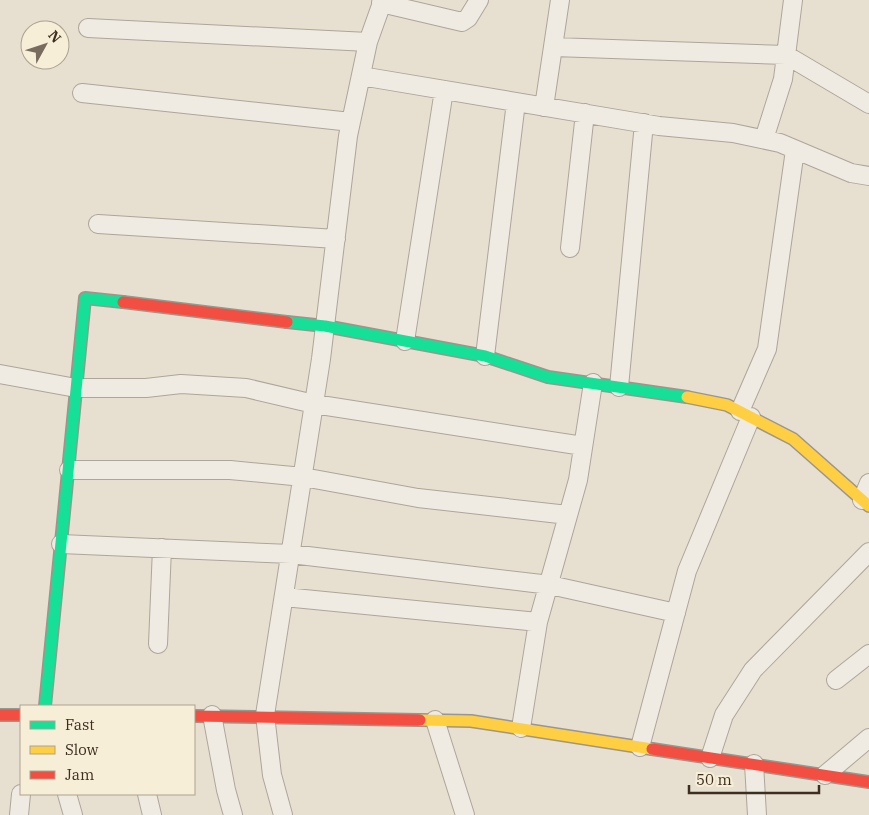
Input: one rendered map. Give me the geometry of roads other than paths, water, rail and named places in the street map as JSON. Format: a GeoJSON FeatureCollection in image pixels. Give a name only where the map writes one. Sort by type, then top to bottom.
{"type":"FeatureCollection","features":[{"type":"Feature","properties":{"kind":"street"},"geometry":{"type":"LineString","coordinates":[[284,815],[272,775],[265,716],[314,404],[351,122],[368,42],[382,2],[462,22],[468,18],[480,0]]}},
{"type":"Feature","properties":{"kind":"street"},"geometry":{"type":"LineString","coordinates":[[544,106],[560,0]]}},
{"type":"Feature","properties":{"kind":"street"},"geometry":{"type":"LineString","coordinates":[[764,139],[783,79],[793,0]]}},
{"type":"Feature","properties":{"kind":"street"},"geometry":{"type":"LineString","coordinates":[[88,28],[368,42]]}},
{"type":"Feature","properties":{"kind":"street"},"geometry":{"type":"LineString","coordinates":[[554,47],[786,55],[869,104]]}},
{"type":"Feature","properties":{"kind":"street"},"geometry":{"type":"LineString","coordinates":[[361,76],[585,114],[733,133],[764,139],[851,173],[869,176]]}},
{"type":"Feature","properties":{"kind":"street"},"geometry":{"type":"LineString","coordinates":[[404,341],[444,90]]}},
{"type":"Feature","properties":{"kind":"street"},"geometry":{"type":"LineString","coordinates":[[82,93],[351,122]]}},
{"type":"Feature","properties":{"kind":"street"},"geometry":{"type":"LineString","coordinates":[[485,356],[516,102]]}},
{"type":"Feature","properties":{"kind":"street"},"geometry":{"type":"LineString","coordinates":[[570,248],[585,114]]}},
{"type":"Feature","properties":{"kind":"street"},"geometry":{"type":"LineString","coordinates":[[619,387],[644,123]]}},
{"type":"Feature","properties":{"kind":"street"},"geometry":{"type":"LineString","coordinates":[[640,747],[687,571],[767,349],[795,150]]}},
{"type":"Feature","properties":{"kind":"street"},"geometry":{"type":"LineString","coordinates":[[98,224],[336,238]]}},
{"type":"Feature","properties":{"kind":"street"},"geometry":{"type":"LineString","coordinates":[[45,705],[85,298],[325,326],[485,356],[548,377],[727,405],[793,439],[866,503]]}},
{"type":"Feature","properties":{"kind":"street"},"geometry":{"type":"LineString","coordinates":[[0,374],[76,388],[146,388],[181,384],[246,388],[314,404],[583,446]]}},
{"type":"Feature","properties":{"kind":"street"},"geometry":{"type":"LineString","coordinates":[[521,728],[538,622],[550,585],[578,480],[593,383]]}},
{"type":"Feature","properties":{"kind":"street"},"geometry":{"type":"LineString","coordinates":[[68,470],[230,470],[303,477],[418,498],[568,515]]}},
{"type":"Feature","properties":{"kind":"street"},"geometry":{"type":"LineString","coordinates":[[866,503],[869,483]]}},
{"type":"Feature","properties":{"kind":"street"},"geometry":{"type":"LineString","coordinates":[[61,544],[290,554],[550,585],[676,613]]}},
{"type":"Feature","properties":{"kind":"street"},"geometry":{"type":"LineString","coordinates":[[158,644],[162,548]]}},
{"type":"Feature","properties":{"kind":"street"},"geometry":{"type":"LineString","coordinates":[[710,758],[724,715],[753,670],[869,552]]}},
{"type":"Feature","properties":{"kind":"street"},"geometry":{"type":"LineString","coordinates":[[284,597],[538,622]]}},
{"type":"Feature","properties":{"kind":"street"},"geometry":{"type":"LineString","coordinates":[[836,680],[869,654]]}},
{"type":"Feature","properties":{"kind":"street"},"geometry":{"type":"LineString","coordinates":[[0,715],[20,715]]}},
{"type":"Feature","properties":{"kind":"street"},"geometry":{"type":"LineString","coordinates":[[212,715],[226,790],[233,815]]}},
{"type":"Feature","properties":{"kind":"street"},"geometry":{"type":"LineString","coordinates":[[195,716],[471,721],[869,782]]}},
{"type":"Feature","properties":{"kind":"street"},"geometry":{"type":"LineString","coordinates":[[435,720],[465,815]]}},
{"type":"Feature","properties":{"kind":"street"},"geometry":{"type":"LineString","coordinates":[[825,776],[869,738]]}},
{"type":"Feature","properties":{"kind":"street"},"geometry":{"type":"LineString","coordinates":[[754,764],[757,815]]}},
{"type":"Feature","properties":{"kind":"street"},"geometry":{"type":"LineString","coordinates":[[19,815],[21,795]]}},
{"type":"Feature","properties":{"kind":"street"},"geometry":{"type":"LineString","coordinates":[[67,795],[73,815]]}},
{"type":"Feature","properties":{"kind":"street"},"geometry":{"type":"LineString","coordinates":[[147,795],[152,815]]}}]}
